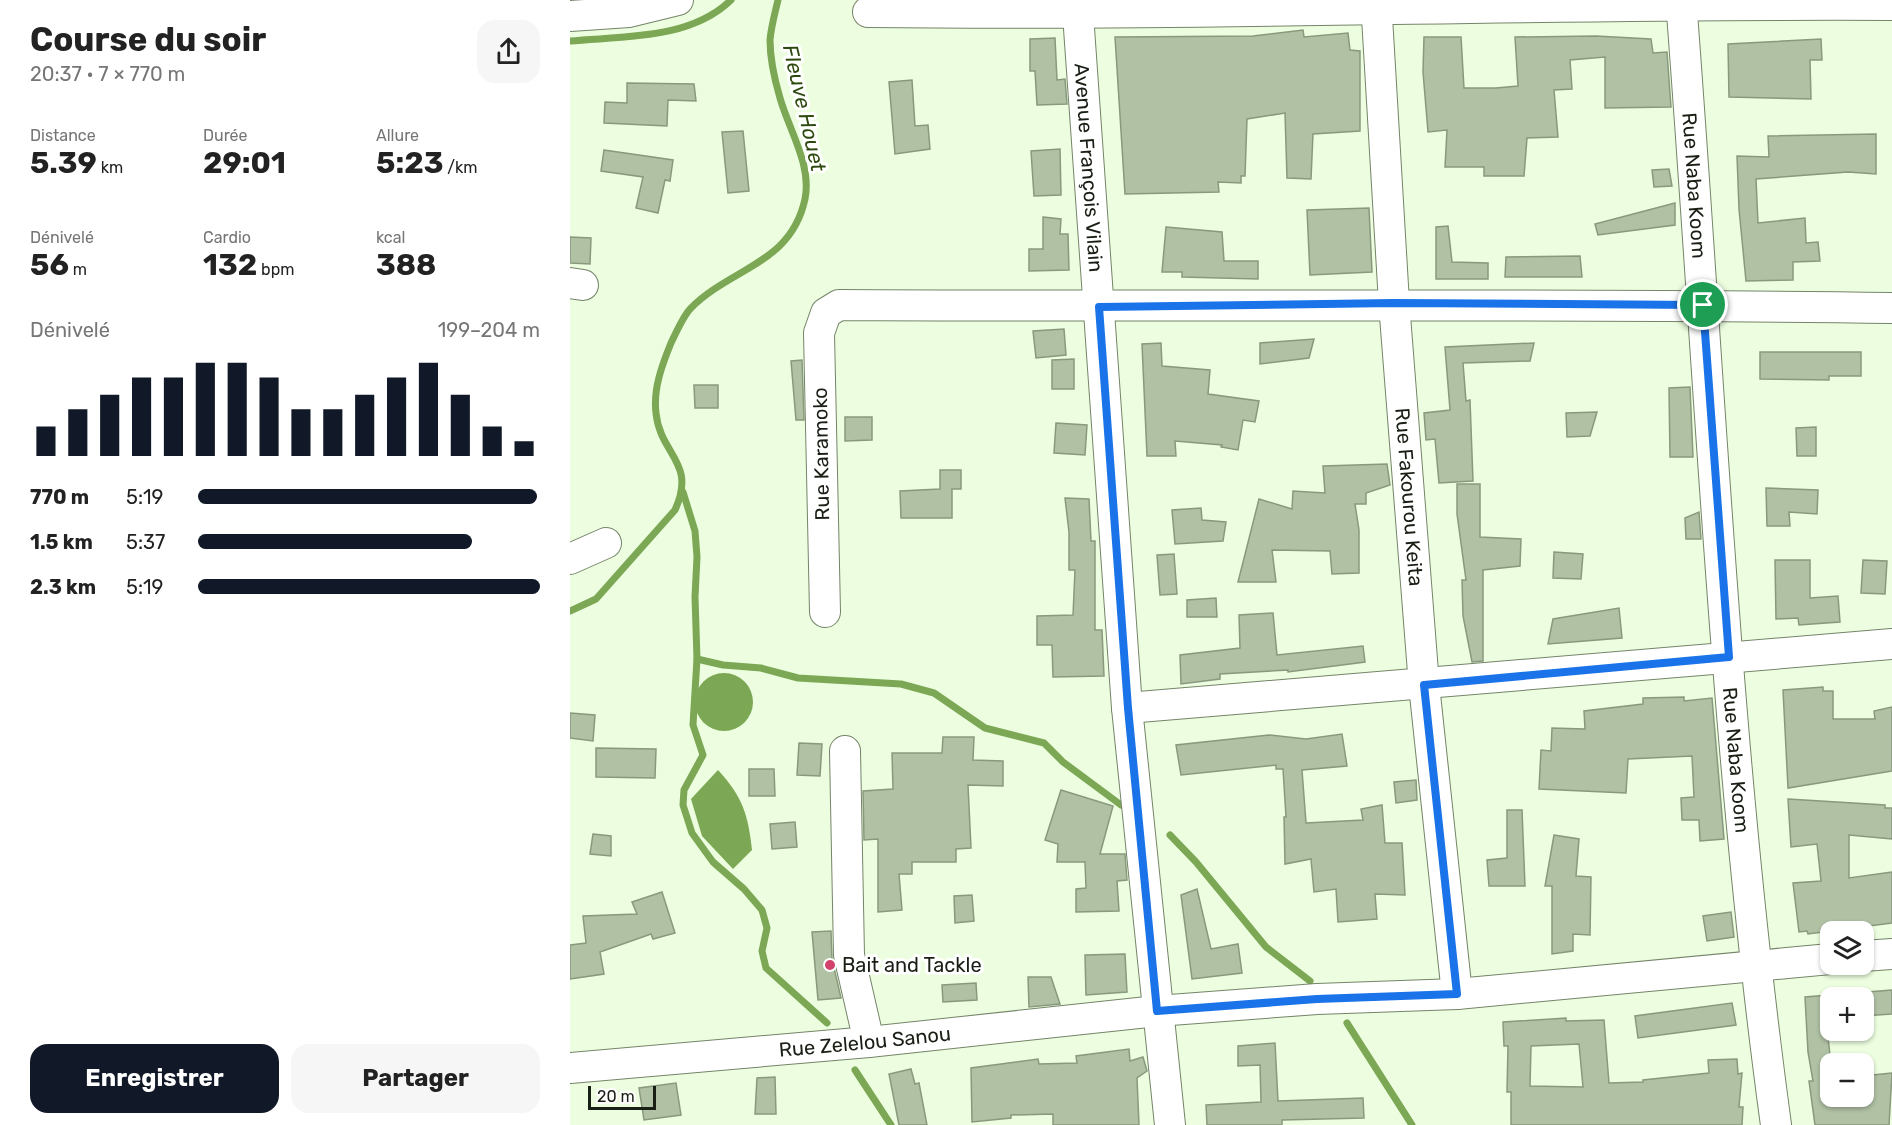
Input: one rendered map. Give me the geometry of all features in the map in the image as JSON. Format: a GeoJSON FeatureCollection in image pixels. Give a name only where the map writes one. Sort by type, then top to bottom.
{"type":"FeatureCollection","features":[{"type":"Feature","properties":{"kind":"street"},"geometry":{"type":"LineString","coordinates":[[570,16],[629,12],[678,0]]}},
{"type":"Feature","properties":{"kind":"street"},"geometry":{"type":"LineString","coordinates":[[868,12],[1077,7],[1681,2],[1892,5]]}},
{"type":"Feature","properties":{"kind":"street","name":"Rue Naba Koom"},"geometry":{"type":"LineString","coordinates":[[1681,2],[1729,657],[1755,966],[1776,1125]]}},
{"type":"Feature","properties":{"kind":"street","name":"Rue Fakourou Keita"},"geometry":{"type":"LineString","coordinates":[[1376,6],[1394,303],[1424,685],[1457,994]]}},
{"type":"Feature","properties":{"kind":"street","name":"Avenue François Vilain"},"geometry":{"type":"LineString","coordinates":[[1077,7],[1128,708],[1170,1125]]}},
{"type":"Feature","properties":{"kind":"street"},"geometry":{"type":"LineString","coordinates":[[1099,307],[1394,303],[1892,308]]}},
{"type":"Feature","properties":{"kind":"street","name":"Rue Karamoko"},"geometry":{"type":"LineString","coordinates":[[825,612],[818,342],[826,313],[839,305],[1099,307]]}},
{"type":"Feature","properties":{"kind":"street"},"geometry":{"type":"LineString","coordinates":[[570,559],[606,543]]}},
{"type":"Feature","properties":{"kind":"street"},"geometry":{"type":"LineString","coordinates":[[1128,708],[1892,644]]}},
{"type":"Feature","properties":{"kind":"street"},"geometry":{"type":"LineString","coordinates":[[845,751],[849,955],[869,1042]]}},
{"type":"Feature","properties":{"kind":"street"},"geometry":{"type":"LineString","coordinates":[[1874,955],[1892,954]]}},
{"type":"Feature","properties":{"kind":"street","name":"Rue Zelelou Sanou"},"geometry":{"type":"LineString","coordinates":[[570,1068],[869,1042],[1157,1011],[1317,999],[1457,994],[1820,960]]}},
{"type":"Feature","properties":{"kind":"shaded area"},"geometry":{"type":"Polygon","coordinates":[[[724,673],[735,675],[748,686],[753,702],[751,713],[740,726],[724,731],[713,729],[700,718],[695,702],[697,691],[708,678],[724,673]]]}},
{"type":"Feature","properties":{"kind":"shaded area"},"geometry":{"type":"Polygon","coordinates":[[[718,770],[743,807],[752,850],[733,869],[702,836],[691,799],[718,770]]]}},
{"type":"Feature","properties":{"kind":"building"},"geometry":{"type":"Polygon","coordinates":[[[1303,30],[1304,37],[1348,33],[1350,50],[1360,51],[1360,131],[1313,134],[1311,179],[1287,178],[1285,113],[1247,119],[1245,176],[1241,176],[1241,183],[1218,182],[1219,192],[1125,194],[1115,37],[1253,36],[1303,30]]]}},
{"type":"Feature","properties":{"kind":"building"},"geometry":{"type":"Polygon","coordinates":[[[1596,36],[1651,39],[1653,53],[1667,52],[1671,107],[1605,108],[1605,57],[1570,60],[1572,89],[1554,90],[1558,137],[1527,138],[1524,176],[1484,176],[1484,167],[1445,167],[1447,130],[1428,132],[1423,72],[1424,37],[1461,37],[1464,88],[1496,88],[1518,86],[1515,37],[1596,36]]]}},
{"type":"Feature","properties":{"kind":"building"},"geometry":{"type":"Polygon","coordinates":[[[1055,38],[1057,80],[1065,79],[1067,104],[1037,105],[1035,71],[1030,71],[1030,39],[1055,38]]]}},
{"type":"Feature","properties":{"kind":"building"},"geometry":{"type":"Polygon","coordinates":[[[1821,39],[1822,60],[1810,60],[1811,99],[1729,97],[1728,44],[1821,39]]]}},
{"type":"Feature","properties":{"kind":"building"},"geometry":{"type":"Polygon","coordinates":[[[912,80],[915,126],[928,125],[930,149],[895,154],[889,82],[912,80]]]}},
{"type":"Feature","properties":{"kind":"building"},"geometry":{"type":"Polygon","coordinates":[[[627,83],[694,84],[696,101],[668,100],[667,126],[604,123],[605,102],[627,103],[627,83]]]}},
{"type":"Feature","properties":{"kind":"building"},"geometry":{"type":"Polygon","coordinates":[[[743,131],[749,191],[728,193],[722,132],[743,131]]]}},
{"type":"Feature","properties":{"kind":"building"},"geometry":{"type":"Polygon","coordinates":[[[1876,134],[1876,174],[1848,172],[1756,179],[1758,223],[1805,218],[1806,243],[1818,242],[1820,261],[1793,262],[1793,280],[1746,281],[1739,209],[1737,156],[1769,157],[1768,136],[1876,134]]]}},
{"type":"Feature","properties":{"kind":"building"},"geometry":{"type":"Polygon","coordinates":[[[1060,149],[1061,195],[1034,196],[1031,151],[1060,149]]]}},
{"type":"Feature","properties":{"kind":"building"},"geometry":{"type":"Polygon","coordinates":[[[604,150],[673,160],[670,181],[665,180],[658,213],[636,208],[643,177],[601,171],[604,150]]]}},
{"type":"Feature","properties":{"kind":"building"},"geometry":{"type":"Polygon","coordinates":[[[1669,169],[1672,186],[1654,187],[1652,170],[1669,169]]]}},
{"type":"Feature","properties":{"kind":"building"},"geometry":{"type":"Polygon","coordinates":[[[1675,203],[1675,225],[1598,235],[1595,224],[1675,203]]]}},
{"type":"Feature","properties":{"kind":"building"},"geometry":{"type":"Polygon","coordinates":[[[1369,208],[1372,272],[1310,275],[1307,210],[1369,208]]]}},
{"type":"Feature","properties":{"kind":"building"},"geometry":{"type":"Polygon","coordinates":[[[1043,217],[1061,219],[1060,234],[1068,234],[1069,270],[1029,271],[1029,249],[1043,249],[1043,217]]]}},
{"type":"Feature","properties":{"kind":"building"},"geometry":{"type":"Polygon","coordinates":[[[1448,226],[1452,262],[1488,263],[1488,279],[1436,279],[1436,227],[1448,226]]]}},
{"type":"Feature","properties":{"kind":"building"},"geometry":{"type":"Polygon","coordinates":[[[1166,227],[1222,232],[1224,261],[1258,261],[1258,279],[1182,277],[1182,272],[1162,272],[1166,227]]]}},
{"type":"Feature","properties":{"kind":"building"},"geometry":{"type":"Polygon","coordinates":[[[570,237],[591,238],[590,264],[570,263],[570,237]]]}},
{"type":"Feature","properties":{"kind":"building"},"geometry":{"type":"Polygon","coordinates":[[[1580,256],[1582,277],[1505,277],[1506,257],[1580,256]]]}},
{"type":"Feature","properties":{"kind":"building"},"geometry":{"type":"Polygon","coordinates":[[[1064,329],[1066,355],[1036,358],[1033,331],[1064,329]]]}},
{"type":"Feature","properties":{"kind":"building"},"geometry":{"type":"Polygon","coordinates":[[[1314,339],[1309,358],[1260,364],[1260,343],[1314,339]]]}},
{"type":"Feature","properties":{"kind":"building"},"geometry":{"type":"Polygon","coordinates":[[[1161,343],[1162,366],[1210,370],[1208,394],[1259,401],[1255,422],[1243,420],[1238,450],[1221,447],[1222,445],[1175,441],[1176,456],[1147,456],[1142,344],[1161,343]]]}},
{"type":"Feature","properties":{"kind":"building"},"geometry":{"type":"Polygon","coordinates":[[[1534,343],[1530,361],[1463,363],[1466,401],[1470,400],[1473,481],[1439,483],[1435,439],[1426,440],[1424,413],[1450,410],[1445,347],[1534,343]]]}},
{"type":"Feature","properties":{"kind":"building"},"geometry":{"type":"Polygon","coordinates":[[[1760,352],[1861,352],[1861,376],[1829,376],[1829,380],[1760,379],[1760,352]]]}},
{"type":"Feature","properties":{"kind":"building"},"geometry":{"type":"Polygon","coordinates":[[[1074,359],[1074,389],[1052,389],[1052,360],[1074,359]]]}},
{"type":"Feature","properties":{"kind":"building"},"geometry":{"type":"Polygon","coordinates":[[[802,360],[804,420],[796,420],[791,361],[802,360]]]}},
{"type":"Feature","properties":{"kind":"building"},"geometry":{"type":"Polygon","coordinates":[[[694,385],[718,385],[718,408],[695,408],[694,385]]]}},
{"type":"Feature","properties":{"kind":"building"},"geometry":{"type":"Polygon","coordinates":[[[1690,387],[1693,457],[1670,457],[1669,388],[1690,387]]]}},
{"type":"Feature","properties":{"kind":"building"},"geometry":{"type":"Polygon","coordinates":[[[1597,412],[1590,436],[1567,437],[1566,413],[1597,412]]]}},
{"type":"Feature","properties":{"kind":"building"},"geometry":{"type":"Polygon","coordinates":[[[845,417],[872,417],[872,440],[845,441],[845,417]]]}},
{"type":"Feature","properties":{"kind":"building"},"geometry":{"type":"Polygon","coordinates":[[[1056,423],[1087,425],[1085,455],[1054,453],[1056,423]]]}},
{"type":"Feature","properties":{"kind":"building"},"geometry":{"type":"Polygon","coordinates":[[[1816,427],[1816,456],[1797,456],[1796,428],[1816,427]]]}},
{"type":"Feature","properties":{"kind":"building"},"geometry":{"type":"Polygon","coordinates":[[[1387,464],[1390,485],[1366,493],[1366,504],[1355,504],[1359,530],[1359,573],[1332,574],[1330,551],[1272,550],[1276,582],[1238,582],[1259,499],[1292,509],[1293,491],[1325,493],[1323,466],[1387,464]]]}},
{"type":"Feature","properties":{"kind":"building"},"geometry":{"type":"Polygon","coordinates":[[[940,470],[961,470],[961,489],[952,489],[952,518],[901,518],[900,491],[940,489],[940,470]]]}},
{"type":"Feature","properties":{"kind":"building"},"geometry":{"type":"Polygon","coordinates":[[[1457,484],[1480,484],[1480,537],[1521,539],[1520,566],[1483,570],[1483,661],[1472,662],[1463,616],[1462,580],[1466,580],[1457,514],[1457,484]]]}},
{"type":"Feature","properties":{"kind":"building"},"geometry":{"type":"Polygon","coordinates":[[[1766,488],[1818,490],[1817,514],[1789,512],[1790,526],[1767,526],[1766,488]]]}},
{"type":"Feature","properties":{"kind":"building"},"geometry":{"type":"Polygon","coordinates":[[[1065,498],[1089,499],[1091,541],[1095,541],[1095,630],[1102,630],[1104,676],[1053,677],[1052,645],[1037,645],[1037,616],[1073,615],[1075,570],[1069,570],[1069,532],[1065,498]]]}},
{"type":"Feature","properties":{"kind":"building"},"geometry":{"type":"Polygon","coordinates":[[[1201,508],[1202,520],[1226,522],[1223,541],[1175,544],[1172,510],[1201,508]]]}},
{"type":"Feature","properties":{"kind":"building"},"geometry":{"type":"Polygon","coordinates":[[[1699,512],[1701,539],[1686,539],[1685,518],[1699,512]]]}},
{"type":"Feature","properties":{"kind":"building"},"geometry":{"type":"Polygon","coordinates":[[[1554,552],[1583,554],[1581,579],[1553,578],[1554,552]]]}},
{"type":"Feature","properties":{"kind":"building"},"geometry":{"type":"Polygon","coordinates":[[[1174,554],[1177,594],[1160,595],[1157,555],[1174,554]]]}},
{"type":"Feature","properties":{"kind":"building"},"geometry":{"type":"Polygon","coordinates":[[[1775,560],[1810,560],[1810,598],[1838,596],[1840,622],[1799,625],[1798,618],[1776,619],[1775,560]]]}},
{"type":"Feature","properties":{"kind":"building"},"geometry":{"type":"Polygon","coordinates":[[[1863,560],[1887,561],[1885,594],[1861,593],[1863,560]]]}},
{"type":"Feature","properties":{"kind":"building"},"geometry":{"type":"Polygon","coordinates":[[[1216,598],[1217,617],[1187,617],[1187,600],[1216,598]]]}},
{"type":"Feature","properties":{"kind":"building"},"geometry":{"type":"Polygon","coordinates":[[[1619,608],[1622,638],[1548,644],[1553,619],[1619,608]]]}},
{"type":"Feature","properties":{"kind":"building"},"geometry":{"type":"Polygon","coordinates":[[[1273,613],[1277,655],[1363,646],[1365,662],[1288,672],[1288,670],[1220,674],[1220,679],[1181,684],[1180,655],[1240,648],[1239,615],[1273,613]]]}},
{"type":"Feature","properties":{"kind":"building"},"geometry":{"type":"Polygon","coordinates":[[[1823,687],[1823,691],[1833,691],[1833,719],[1875,719],[1874,711],[1892,707],[1892,771],[1788,788],[1783,690],[1823,687]]]}},
{"type":"Feature","properties":{"kind":"building"},"geometry":{"type":"Polygon","coordinates":[[[1684,697],[1684,701],[1712,698],[1724,839],[1700,841],[1699,820],[1682,820],[1681,798],[1694,797],[1692,756],[1628,759],[1626,793],[1539,789],[1541,750],[1551,751],[1552,728],[1585,729],[1584,711],[1643,704],[1643,698],[1684,697]]]}},
{"type":"Feature","properties":{"kind":"building"},"geometry":{"type":"Polygon","coordinates":[[[570,713],[595,715],[593,741],[570,738],[570,713]]]}},
{"type":"Feature","properties":{"kind":"building"},"geometry":{"type":"Polygon","coordinates":[[[1342,734],[1347,766],[1302,770],[1306,823],[1363,820],[1361,809],[1382,805],[1385,843],[1402,843],[1405,895],[1375,894],[1377,919],[1338,922],[1336,889],[1314,892],[1311,859],[1285,864],[1284,817],[1286,817],[1283,769],[1276,769],[1276,765],[1181,775],[1176,745],[1269,735],[1306,739],[1342,734]]]}},
{"type":"Feature","properties":{"kind":"building"},"geometry":{"type":"Polygon","coordinates":[[[943,737],[974,737],[973,760],[1003,761],[1003,786],[968,785],[971,848],[956,849],[956,862],[912,862],[912,874],[899,874],[902,910],[878,912],[878,839],[864,840],[863,791],[893,789],[892,753],[942,753],[943,737]]]}},
{"type":"Feature","properties":{"kind":"building"},"geometry":{"type":"Polygon","coordinates":[[[799,743],[822,744],[820,776],[797,775],[799,743]]]}},
{"type":"Feature","properties":{"kind":"building"},"geometry":{"type":"Polygon","coordinates":[[[596,748],[656,749],[655,778],[596,777],[596,748]]]}},
{"type":"Feature","properties":{"kind":"building"},"geometry":{"type":"Polygon","coordinates":[[[749,769],[774,769],[775,796],[749,796],[749,769]]]}},
{"type":"Feature","properties":{"kind":"building"},"geometry":{"type":"Polygon","coordinates":[[[1416,780],[1417,800],[1396,803],[1394,782],[1416,780]]]}},
{"type":"Feature","properties":{"kind":"building"},"geometry":{"type":"Polygon","coordinates":[[[1061,790],[1113,806],[1100,854],[1125,854],[1127,880],[1117,881],[1119,911],[1076,912],[1076,889],[1086,888],[1085,862],[1057,862],[1058,844],[1045,840],[1061,790]]]}},
{"type":"Feature","properties":{"kind":"building"},"geometry":{"type":"Polygon","coordinates":[[[1788,799],[1885,805],[1885,808],[1892,808],[1892,839],[1849,835],[1849,878],[1892,872],[1892,923],[1874,925],[1874,921],[1820,921],[1820,932],[1808,934],[1807,931],[1799,932],[1793,883],[1821,881],[1817,844],[1791,847],[1788,799]]]}},
{"type":"Feature","properties":{"kind":"building"},"geometry":{"type":"Polygon","coordinates":[[[1507,810],[1522,810],[1525,886],[1489,886],[1487,860],[1507,858],[1507,810]]]}},
{"type":"Feature","properties":{"kind":"building"},"geometry":{"type":"Polygon","coordinates":[[[795,822],[797,847],[772,849],[770,824],[795,822]]]}},
{"type":"Feature","properties":{"kind":"building"},"geometry":{"type":"Polygon","coordinates":[[[593,834],[611,836],[611,856],[590,854],[593,834]]]}},
{"type":"Feature","properties":{"kind":"building"},"geometry":{"type":"Polygon","coordinates":[[[1554,835],[1579,839],[1576,876],[1591,877],[1590,935],[1573,934],[1573,951],[1552,954],[1552,886],[1545,886],[1554,835]]]}},
{"type":"Feature","properties":{"kind":"building"},"geometry":{"type":"Polygon","coordinates":[[[1197,889],[1211,949],[1238,944],[1242,973],[1192,979],[1181,895],[1197,889]]]}},
{"type":"Feature","properties":{"kind":"building"},"geometry":{"type":"Polygon","coordinates":[[[662,892],[675,933],[653,939],[651,934],[600,952],[604,974],[570,979],[570,945],[586,943],[583,916],[637,914],[632,902],[662,892]]]}},
{"type":"Feature","properties":{"kind":"building"},"geometry":{"type":"Polygon","coordinates":[[[972,895],[974,921],[955,923],[954,896],[972,895]]]}},
{"type":"Feature","properties":{"kind":"building"},"geometry":{"type":"Polygon","coordinates":[[[1731,912],[1734,937],[1707,941],[1703,916],[1731,912]]]}},
{"type":"Feature","properties":{"kind":"building","name":"Bait and Tackle"},"geometry":{"type":"Polygon","coordinates":[[[831,931],[832,959],[841,998],[818,1000],[812,932],[831,931]]]}},
{"type":"Feature","properties":{"kind":"building"},"geometry":{"type":"Polygon","coordinates":[[[1125,954],[1127,992],[1086,995],[1085,955],[1125,954]]]}},
{"type":"Feature","properties":{"kind":"building"},"geometry":{"type":"Polygon","coordinates":[[[1028,977],[1051,977],[1060,1004],[1029,1007],[1028,977]]]}},
{"type":"Feature","properties":{"kind":"building"},"geometry":{"type":"Polygon","coordinates":[[[976,983],[977,1000],[943,1002],[942,985],[976,983]]]}},
{"type":"Feature","properties":{"kind":"building"},"geometry":{"type":"Polygon","coordinates":[[[1892,990],[1892,1014],[1874,1015],[1874,991],[1892,990]]]}},
{"type":"Feature","properties":{"kind":"building"},"geometry":{"type":"Polygon","coordinates":[[[1820,996],[1820,1041],[1828,1041],[1830,1053],[1820,1053],[1820,1107],[1874,1107],[1874,1075],[1892,1073],[1889,1125],[1815,1125],[1809,1081],[1813,1081],[1808,1052],[1805,997],[1820,996]]]}},
{"type":"Feature","properties":{"kind":"building"},"geometry":{"type":"Polygon","coordinates":[[[1732,1003],[1736,1025],[1638,1038],[1635,1016],[1732,1003]]]}},
{"type":"Feature","properties":{"kind":"building"},"geometry":{"type":"Polygon","coordinates":[[[1566,1018],[1566,1021],[1604,1020],[1609,1083],[1643,1082],[1643,1080],[1709,1073],[1708,1060],[1737,1059],[1738,1074],[1742,1073],[1739,1107],[1743,1107],[1742,1125],[1511,1125],[1511,1092],[1507,1092],[1508,1046],[1504,1046],[1503,1022],[1566,1018]],[[1579,1044],[1531,1046],[1530,1086],[1583,1087],[1579,1044]]]}},
{"type":"Feature","properties":{"kind":"building"},"geometry":{"type":"Polygon","coordinates":[[[1275,1043],[1278,1101],[1363,1098],[1364,1118],[1282,1120],[1282,1125],[1207,1125],[1206,1105],[1261,1102],[1260,1065],[1238,1066],[1238,1046],[1275,1043]]]}},
{"type":"Feature","properties":{"kind":"building"},"geometry":{"type":"Polygon","coordinates":[[[1129,1049],[1130,1061],[1143,1057],[1147,1071],[1137,1078],[1139,1125],[1053,1125],[1053,1114],[1011,1115],[1011,1118],[972,1122],[971,1068],[1038,1059],[1039,1064],[1077,1063],[1076,1056],[1129,1049]]]}},
{"type":"Feature","properties":{"kind":"building"},"geometry":{"type":"Polygon","coordinates":[[[911,1069],[915,1084],[919,1083],[927,1125],[899,1125],[889,1074],[911,1069]]]}},
{"type":"Feature","properties":{"kind":"building"},"geometry":{"type":"Polygon","coordinates":[[[775,1077],[776,1114],[755,1114],[757,1078],[775,1077]]]}},
{"type":"Feature","properties":{"kind":"building"},"geometry":{"type":"Polygon","coordinates":[[[676,1083],[681,1115],[644,1120],[639,1088],[676,1083]]]}},
{"type":"Feature","properties":{"kind":"waterway"},"geometry":{"type":"LineString","coordinates":[[570,41],[655,34],[676,29],[696,23],[731,0]]}},
{"type":"Feature","properties":{"kind":"waterway","name":"Fleuve Houet"},"geometry":{"type":"LineString","coordinates":[[570,611],[596,599],[675,510],[681,494],[680,469],[659,427],[655,404],[662,368],[682,320],[691,308],[707,294],[774,251],[787,238],[798,221],[805,199],[805,173],[803,161],[780,98],[771,54],[770,40],[778,0]]}},
{"type":"Feature","properties":{"kind":"waterway"},"geometry":{"type":"LineString","coordinates":[[683,492],[695,531],[697,557],[695,597],[697,659],[693,725],[703,755],[684,790],[683,805],[692,833],[713,862],[744,889],[762,910],[767,928],[762,951],[766,968],[827,1023]]}},
{"type":"Feature","properties":{"kind":"waterway"},"geometry":{"type":"LineString","coordinates":[[697,659],[723,665],[761,668],[798,678],[901,684],[934,693],[985,728],[1044,743],[1063,762],[1121,805]]}},
{"type":"Feature","properties":{"kind":"waterway"},"geometry":{"type":"LineString","coordinates":[[1170,835],[1196,862],[1266,947],[1310,981]]}},
{"type":"Feature","properties":{"kind":"waterway"},"geometry":{"type":"LineString","coordinates":[[1347,1023],[1412,1125]]}},
{"type":"Feature","properties":{"kind":"waterway"},"geometry":{"type":"LineString","coordinates":[[855,1070],[891,1125]]}},
{"type":"Feature","properties":{"kind":"place","name":"Bait and Tackle"},"geometry":{"type":"Point","coordinates":[830,965]}},
{"type":"Feature","properties":{"kind":"route"},"geometry":{"type":"LineString","coordinates":[[1394,303],[1703,305],[1729,657],[1424,685],[1457,994],[1317,999],[1157,1011],[1128,708],[1099,307],[1394,303]]}}]}
